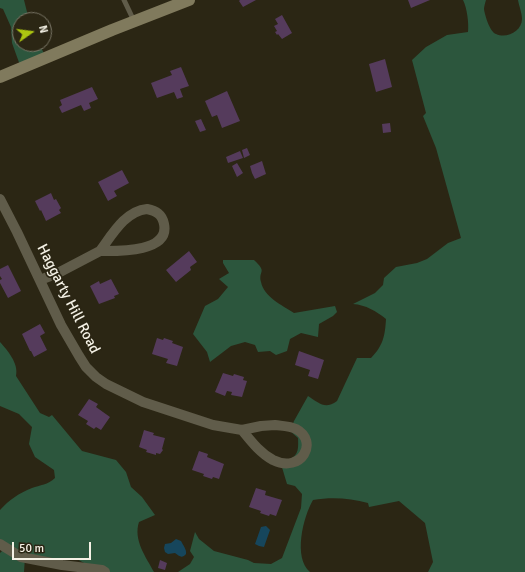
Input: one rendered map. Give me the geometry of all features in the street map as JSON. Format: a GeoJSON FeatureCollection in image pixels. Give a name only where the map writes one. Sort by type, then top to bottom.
{"type":"FeatureCollection","features":[{"type":"Feature","properties":{"kind":"street"},"geometry":{"type":"LineString","coordinates":[[0,77],[189,0]]}},
{"type":"Feature","properties":{"kind":"street","name":"Haggarty Hill Road"},"geometry":{"type":"LineString","coordinates":[[0,199],[61,325],[86,367],[96,377],[117,390],[143,402],[213,425],[242,430],[275,425],[297,429],[304,437],[307,446],[304,455],[298,461],[291,464],[283,463],[273,460],[258,449],[242,430]]}},
{"type":"Feature","properties":{"kind":"street"},"geometry":{"type":"LineString","coordinates":[[40,280],[58,273],[100,252],[135,250],[152,244],[162,237],[165,227],[162,217],[156,211],[147,209],[139,210],[119,225],[100,252]]}},
{"type":"Feature","properties":{"kind":"street"},"geometry":{"type":"LineString","coordinates":[[0,544],[21,557],[62,565],[102,570],[105,572]]}},
{"type":"Feature","properties":{"kind":"lane"},"geometry":{"type":"LineString","coordinates":[[124,0],[134,22]]}},
{"type":"Feature","properties":{"kind":"green space"},"geometry":{"type":"Polygon","coordinates":[[[0,0],[24,0],[27,12],[12,12],[12,43],[11,27],[3,9],[0,8],[0,0]]]}},
{"type":"Feature","properties":{"kind":"green space"},"geometry":{"type":"Polygon","coordinates":[[[463,0],[486,0],[484,9],[490,27],[496,34],[509,35],[517,30],[521,23],[522,14],[518,0],[525,0],[525,572],[428,572],[433,562],[425,523],[399,501],[369,507],[368,503],[361,501],[334,498],[313,500],[306,516],[301,537],[301,548],[305,566],[310,572],[178,572],[190,564],[194,557],[190,551],[195,532],[199,539],[214,551],[254,563],[271,564],[282,558],[301,508],[302,494],[295,486],[287,484],[281,464],[296,455],[298,449],[298,438],[290,431],[294,421],[308,396],[325,405],[333,404],[337,401],[357,358],[371,358],[381,345],[384,336],[386,319],[371,309],[353,304],[375,293],[383,285],[384,278],[396,267],[417,263],[427,259],[448,243],[461,238],[436,148],[423,116],[426,113],[412,60],[426,47],[447,35],[468,32],[466,7],[463,0]]]}},
{"type":"Feature","properties":{"kind":"green space"},"geometry":{"type":"Polygon","coordinates":[[[15,52],[43,52],[46,57],[21,68],[15,52]]]}},
{"type":"Feature","properties":{"kind":"green space"},"geometry":{"type":"Polygon","coordinates":[[[223,260],[254,260],[261,267],[262,270],[260,278],[266,292],[274,300],[294,313],[335,306],[337,312],[319,324],[318,337],[301,333],[290,339],[287,351],[276,355],[270,351],[258,352],[255,345],[245,342],[231,346],[210,362],[207,352],[193,334],[205,306],[218,299],[228,287],[219,279],[229,273],[223,263],[223,260]]]}},
{"type":"Feature","properties":{"kind":"green space"},"geometry":{"type":"Polygon","coordinates":[[[0,342],[12,357],[16,366],[16,376],[40,413],[49,417],[52,415],[82,451],[116,460],[126,472],[131,487],[142,497],[155,515],[139,522],[138,529],[141,548],[154,572],[100,572],[77,559],[25,557],[24,572],[0,572],[0,553],[4,549],[0,545],[0,510],[19,495],[55,478],[54,470],[35,457],[29,444],[32,427],[19,414],[0,406],[0,342]]]}},
{"type":"Feature","properties":{"kind":"water"},"geometry":{"type":"Polygon","coordinates":[[[266,526],[270,530],[264,547],[255,544],[261,527],[266,526]]]}},
{"type":"Feature","properties":{"kind":"water"},"geometry":{"type":"Polygon","coordinates":[[[176,539],[181,541],[185,549],[186,554],[183,556],[175,553],[168,554],[165,552],[165,544],[171,543],[176,539]]]}},
{"type":"Feature","properties":{"kind":"building"},"geometry":{"type":"Polygon","coordinates":[[[256,0],[243,7],[239,1],[256,0]]]}},
{"type":"Feature","properties":{"kind":"building"},"geometry":{"type":"Polygon","coordinates":[[[408,0],[430,0],[411,8],[408,0]]]}},
{"type":"Feature","properties":{"kind":"building"},"geometry":{"type":"Polygon","coordinates":[[[282,15],[292,33],[282,39],[275,32],[277,31],[274,26],[278,24],[275,19],[282,15]]]}},
{"type":"Feature","properties":{"kind":"building"},"geometry":{"type":"Polygon","coordinates":[[[385,59],[392,87],[376,92],[369,64],[385,59]]]}},
{"type":"Feature","properties":{"kind":"building"},"geometry":{"type":"Polygon","coordinates":[[[181,67],[189,86],[180,89],[183,97],[177,99],[174,92],[157,98],[151,83],[172,75],[170,71],[181,67]]]}},
{"type":"Feature","properties":{"kind":"building"},"geometry":{"type":"Polygon","coordinates":[[[92,87],[98,99],[89,103],[91,108],[84,111],[81,105],[62,113],[59,107],[62,105],[60,100],[92,87]]]}},
{"type":"Feature","properties":{"kind":"building"},"geometry":{"type":"Polygon","coordinates":[[[227,91],[240,121],[222,128],[217,115],[212,117],[205,101],[227,91]]]}},
{"type":"Feature","properties":{"kind":"building"},"geometry":{"type":"Polygon","coordinates":[[[201,119],[206,130],[200,132],[195,121],[201,119]]]}},
{"type":"Feature","properties":{"kind":"building"},"geometry":{"type":"Polygon","coordinates":[[[390,123],[391,132],[383,133],[382,124],[390,123]]]}},
{"type":"Feature","properties":{"kind":"building"},"geometry":{"type":"Polygon","coordinates":[[[247,148],[250,155],[244,158],[242,150],[247,148]]]}},
{"type":"Feature","properties":{"kind":"building"},"geometry":{"type":"Polygon","coordinates":[[[240,151],[243,158],[228,163],[226,157],[240,151]]]}},
{"type":"Feature","properties":{"kind":"building"},"geometry":{"type":"Polygon","coordinates":[[[262,161],[266,174],[255,179],[250,166],[262,161]]]}},
{"type":"Feature","properties":{"kind":"building"},"geometry":{"type":"Polygon","coordinates":[[[237,163],[243,173],[237,177],[232,166],[237,163]]]}},
{"type":"Feature","properties":{"kind":"building"},"geometry":{"type":"Polygon","coordinates":[[[122,170],[129,183],[114,191],[117,196],[108,201],[98,182],[122,170]]]}},
{"type":"Feature","properties":{"kind":"building"},"geometry":{"type":"Polygon","coordinates":[[[51,193],[54,200],[56,199],[61,208],[59,210],[61,213],[46,221],[35,201],[51,193]]]}},
{"type":"Feature","properties":{"kind":"building"},"geometry":{"type":"Polygon","coordinates":[[[189,251],[197,262],[190,267],[191,270],[176,282],[166,270],[189,251]]]}},
{"type":"Feature","properties":{"kind":"building"},"geometry":{"type":"Polygon","coordinates":[[[8,265],[21,291],[8,298],[0,283],[0,280],[2,279],[0,276],[0,269],[8,265]]]}},
{"type":"Feature","properties":{"kind":"building"},"geometry":{"type":"Polygon","coordinates":[[[111,279],[119,294],[114,296],[115,298],[99,304],[90,286],[99,281],[100,284],[111,279]]]}},
{"type":"Feature","properties":{"kind":"building"},"geometry":{"type":"Polygon","coordinates":[[[40,324],[45,333],[40,336],[47,350],[34,357],[22,334],[40,324]]]}},
{"type":"Feature","properties":{"kind":"building"},"geometry":{"type":"Polygon","coordinates":[[[157,338],[163,340],[164,338],[173,341],[172,343],[183,347],[177,366],[166,363],[168,359],[152,354],[157,338]]]}},
{"type":"Feature","properties":{"kind":"building"},"geometry":{"type":"Polygon","coordinates":[[[299,351],[324,360],[318,379],[308,376],[310,370],[295,365],[299,351]]]}},
{"type":"Feature","properties":{"kind":"building"},"geometry":{"type":"Polygon","coordinates":[[[223,373],[244,377],[243,380],[247,381],[242,397],[231,395],[232,392],[227,391],[225,396],[215,392],[223,373]]]}},
{"type":"Feature","properties":{"kind":"building"},"geometry":{"type":"Polygon","coordinates":[[[89,399],[98,404],[96,407],[110,417],[101,430],[96,427],[94,429],[86,424],[88,421],[78,415],[89,399]]]}},
{"type":"Feature","properties":{"kind":"building"},"geometry":{"type":"Polygon","coordinates":[[[144,430],[154,433],[153,435],[165,438],[163,450],[160,454],[156,453],[156,455],[146,452],[147,450],[139,447],[144,430]]]}},
{"type":"Feature","properties":{"kind":"building"},"geometry":{"type":"Polygon","coordinates":[[[199,451],[208,454],[207,457],[224,464],[219,479],[213,477],[212,479],[203,476],[204,474],[192,470],[199,451]]]}},
{"type":"Feature","properties":{"kind":"building"},"geometry":{"type":"Polygon","coordinates":[[[256,488],[266,491],[265,495],[282,500],[276,516],[270,514],[269,516],[260,513],[261,511],[249,507],[256,488]]]}},
{"type":"Feature","properties":{"kind":"building"},"geometry":{"type":"Polygon","coordinates":[[[160,560],[167,563],[165,570],[158,568],[160,560]]]}}]}
